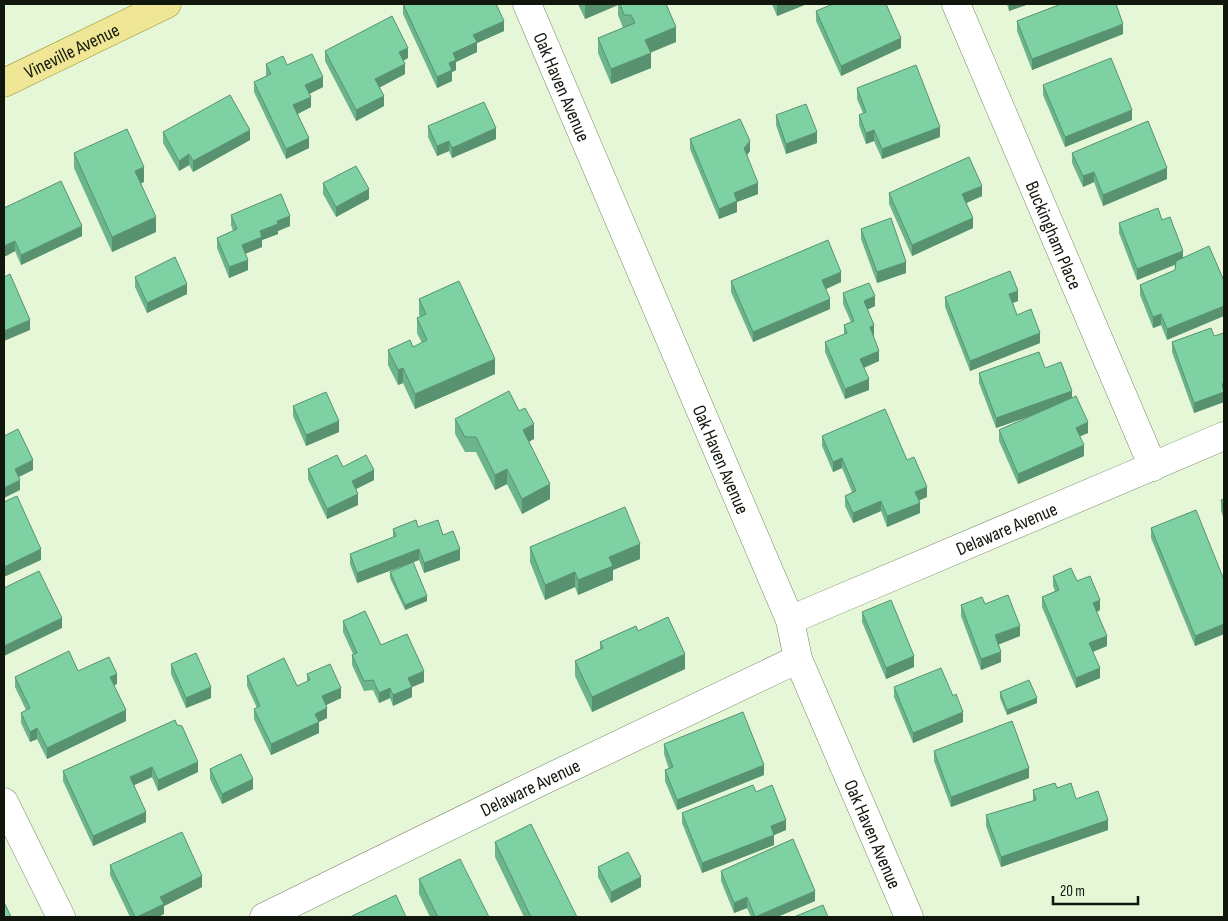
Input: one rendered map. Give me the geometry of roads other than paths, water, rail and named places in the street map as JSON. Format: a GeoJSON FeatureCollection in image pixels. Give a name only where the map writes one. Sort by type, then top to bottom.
{"type":"FeatureCollection","features":[{"type":"Feature","properties":{"kind":"main road","name":"Vineville Avenue"},"geometry":{"type":"LineString","coordinates":[[4,83],[167,4]]}},
{"type":"Feature","properties":{"kind":"street","name":"Oak Haven Avenue"},"geometry":{"type":"LineString","coordinates":[[527,4],[790,620],[798,659],[909,917]]}},
{"type":"Feature","properties":{"kind":"street","name":"Buckingham Place"},"geometry":{"type":"LineString","coordinates":[[956,4],[1153,467]]}},
{"type":"Feature","properties":{"kind":"street","name":"Delaware Avenue"},"geometry":{"type":"LineString","coordinates":[[790,620],[1224,436]]}},
{"type":"Feature","properties":{"kind":"street","name":"Delaware Avenue"},"geometry":{"type":"LineString","coordinates":[[264,917],[798,659]]}},
{"type":"Feature","properties":{"kind":"street"},"geometry":{"type":"LineString","coordinates":[[4,802],[61,917]]}}]}
